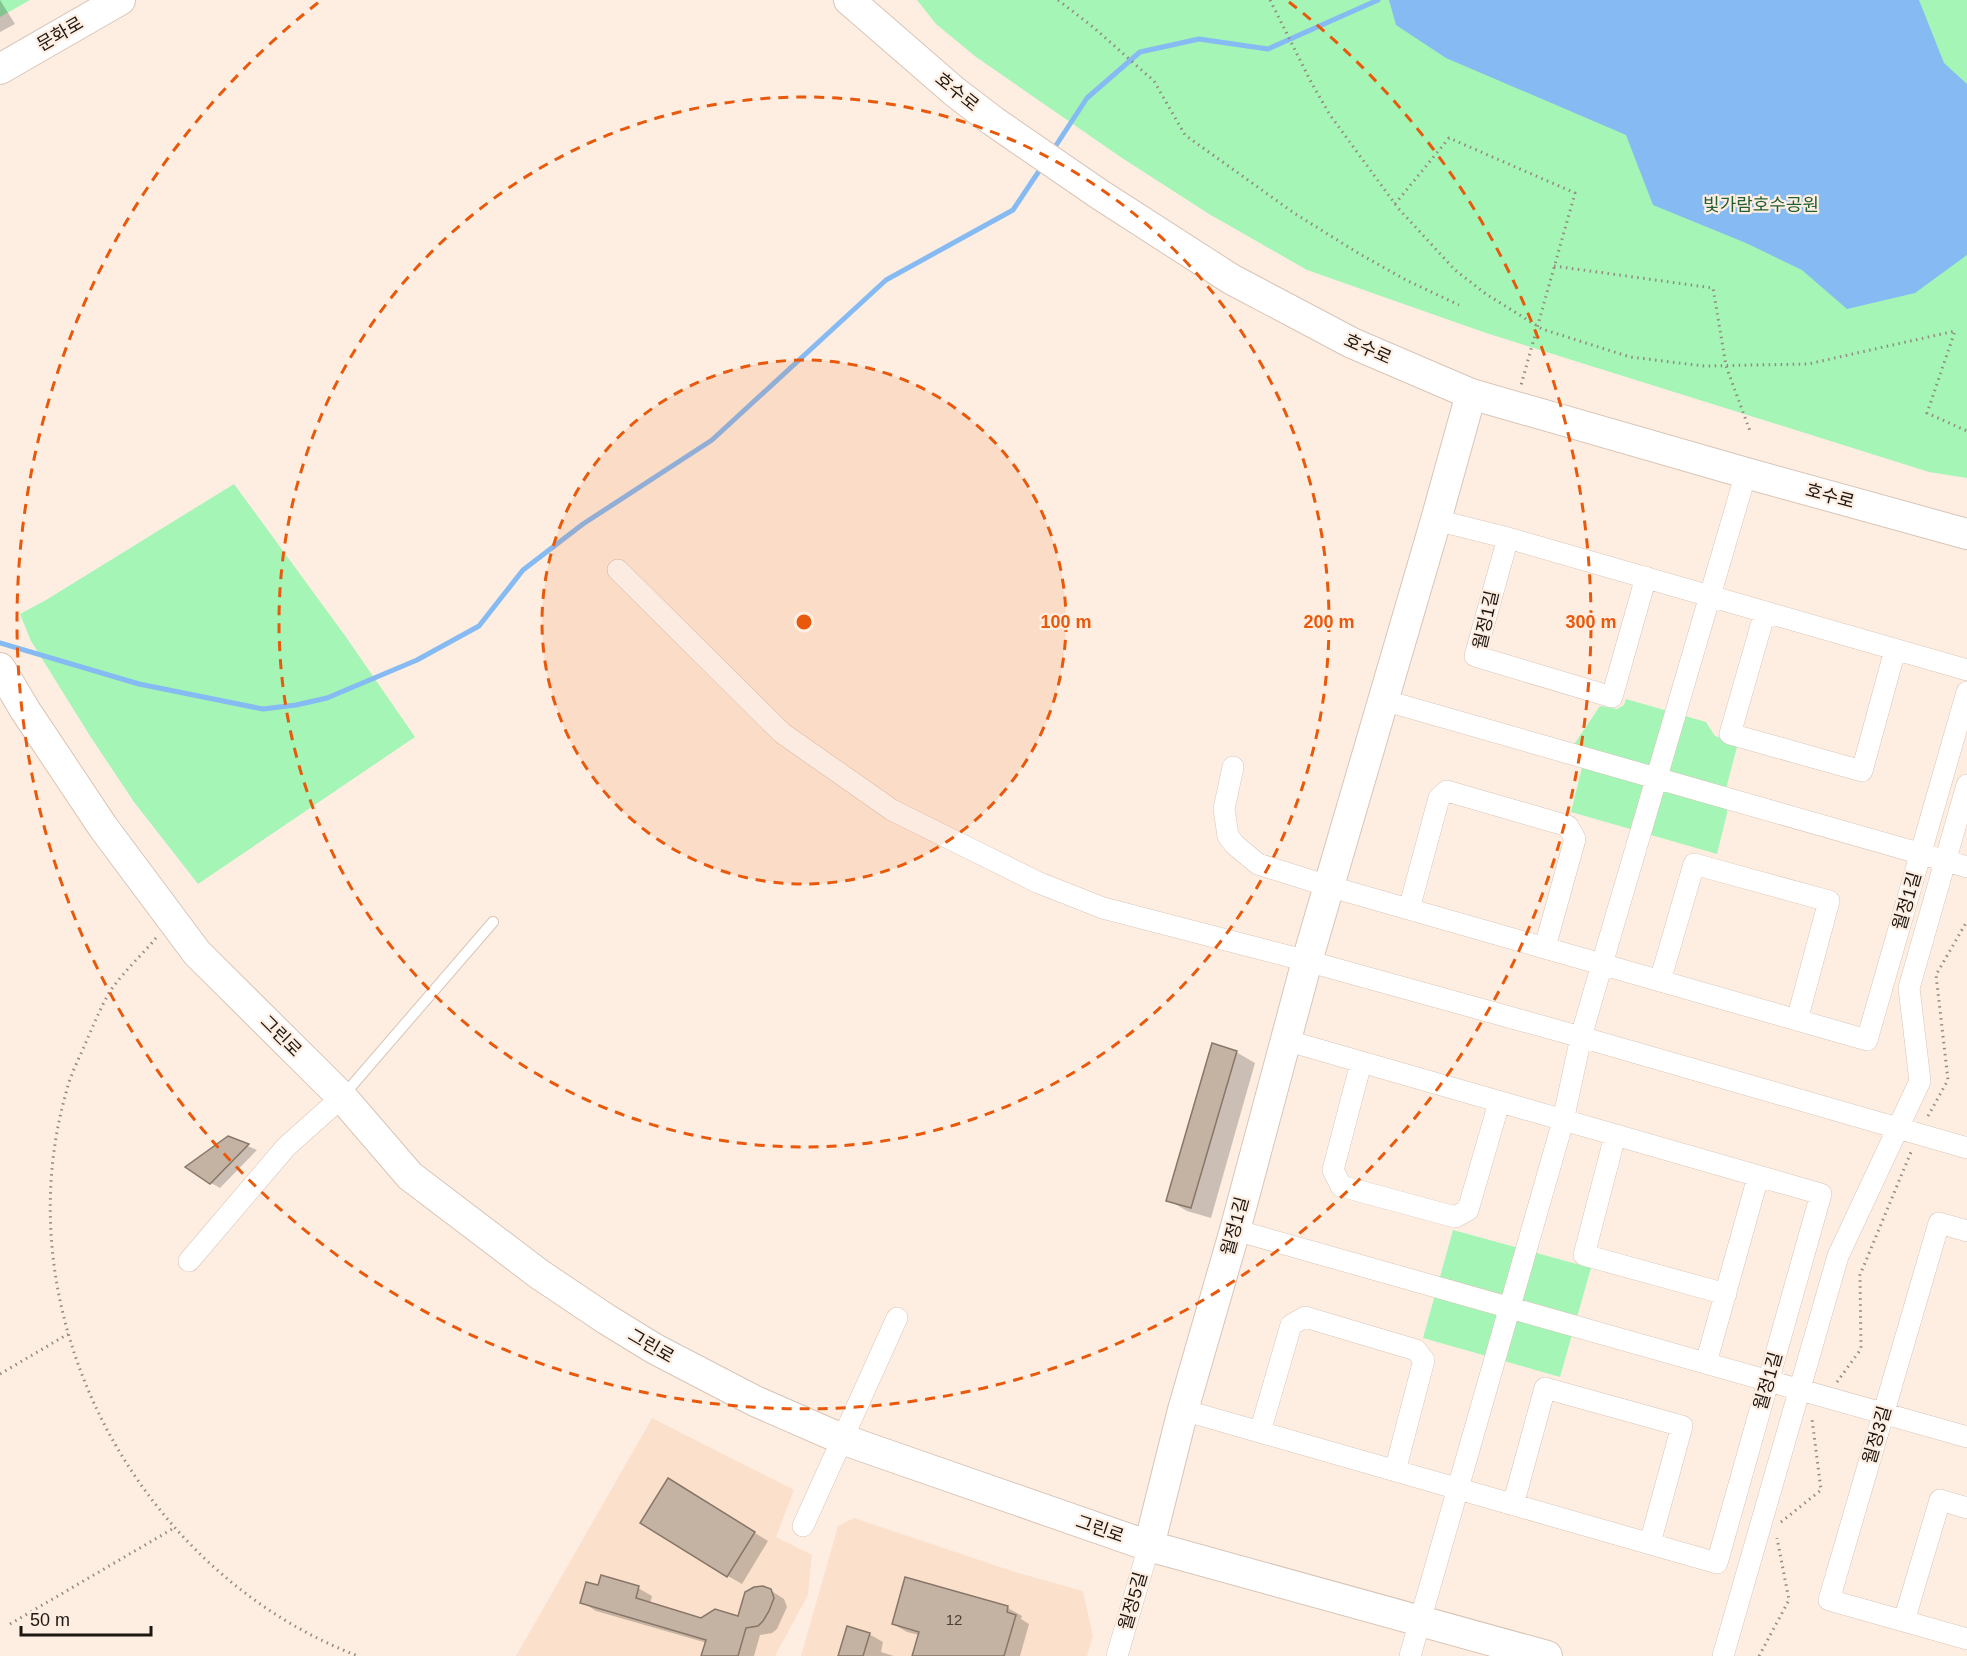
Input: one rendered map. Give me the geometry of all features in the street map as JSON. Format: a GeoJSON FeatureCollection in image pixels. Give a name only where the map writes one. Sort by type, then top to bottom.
{"type":"FeatureCollection","features":[{"type":"Feature","properties":{"kind":"street","name":"문화로"},"geometry":{"type":"LineString","coordinates":[[0,69],[120,0]]}},
{"type":"Feature","properties":{"kind":"street","name":"호수로"},"geometry":{"type":"LineString","coordinates":[[849,0],[955,92],[1099,194],[1232,279],[1352,343],[1472,394],[1967,534]]}},
{"type":"Feature","properties":{"kind":"street","name":"월정1길"},"geometry":{"type":"LineString","coordinates":[[1149,1546],[1183,1410],[1235,1230],[1328,886],[1437,520],[1472,394]]}},
{"type":"Feature","properties":{"kind":"street"},"geometry":{"type":"LineString","coordinates":[[1410,1656],[1563,1121],[1581,1037],[1746,473]]}},
{"type":"Feature","properties":{"kind":"street"},"geometry":{"type":"LineString","coordinates":[[1437,520],[1508,537],[1967,670]]}},
{"type":"Feature","properties":{"kind":"street","name":"월정1길"},"geometry":{"type":"LineString","coordinates":[[1508,537],[1475,656],[1612,697],[1646,577]]}},
{"type":"Feature","properties":{"kind":"street"},"geometry":{"type":"LineString","coordinates":[[618,570],[782,733],[892,810],[1037,882],[1103,908],[1307,961],[1581,1037],[1967,1148]]}},
{"type":"Feature","properties":{"kind":"street"},"geometry":{"type":"LineString","coordinates":[[1765,612],[1730,734],[1862,771],[1895,650]]}},
{"type":"Feature","properties":{"kind":"street","name":"그린로"},"geometry":{"type":"LineString","coordinates":[[4,675],[103,827],[197,953],[342,1097],[410,1176],[539,1274],[606,1319],[655,1349],[755,1401],[842,1439],[1149,1546],[1547,1656]]}},
{"type":"Feature","properties":{"kind":"street","name":"월정1길"},"geometry":{"type":"LineString","coordinates":[[1328,886],[1867,1040],[1967,692]]}},
{"type":"Feature","properties":{"kind":"street"},"geometry":{"type":"LineString","coordinates":[[1383,700],[1967,867]]}},
{"type":"Feature","properties":{"kind":"street"},"geometry":{"type":"LineString","coordinates":[[1233,767],[1224,809],[1228,836],[1234,845],[1258,864],[1328,886]]}},
{"type":"Feature","properties":{"kind":"street"},"geometry":{"type":"LineString","coordinates":[[1723,1656],[1838,1256],[1920,1081],[1909,988],[1967,785]]}},
{"type":"Feature","properties":{"kind":"street"},"geometry":{"type":"LineString","coordinates":[[1409,909],[1439,798],[1447,791],[1458,794],[1568,826],[1572,832],[1575,839],[1545,947]]}},
{"type":"Feature","properties":{"kind":"street"},"geometry":{"type":"LineString","coordinates":[[1660,981],[1694,864],[1829,902],[1797,1020]]}},
{"type":"Feature","properties":{"kind":"street","name":"월정1길"},"geometry":{"type":"LineString","coordinates":[[1183,1410],[1717,1563],[1821,1194],[1285,1040]]}},
{"type":"Feature","properties":{"kind":"street"},"geometry":{"type":"LineString","coordinates":[[1361,1063],[1333,1170],[1341,1186],[1455,1217],[1468,1210],[1499,1103]]}},
{"type":"Feature","properties":{"kind":"street"},"geometry":{"type":"LineString","coordinates":[[189,1261],[286,1147],[342,1097]]}},
{"type":"Feature","properties":{"kind":"street"},"geometry":{"type":"LineString","coordinates":[[1615,1136],[1584,1255],[1726,1294]]}},
{"type":"Feature","properties":{"kind":"street"},"geometry":{"type":"LineString","coordinates":[[1706,1363],[1758,1176]]}},
{"type":"Feature","properties":{"kind":"street","name":"월정3길"},"geometry":{"type":"LineString","coordinates":[[1967,1231],[1939,1223],[1829,1600],[1967,1639]]}},
{"type":"Feature","properties":{"kind":"street"},"geometry":{"type":"LineString","coordinates":[[1235,1230],[1967,1437]]}},
{"type":"Feature","properties":{"kind":"street"},"geometry":{"type":"LineString","coordinates":[[1260,1432],[1291,1325],[1305,1317],[1416,1350],[1424,1360],[1395,1471]]}},
{"type":"Feature","properties":{"kind":"street"},"geometry":{"type":"LineString","coordinates":[[803,1526],[897,1318]]}},
{"type":"Feature","properties":{"kind":"street"},"geometry":{"type":"LineString","coordinates":[[1513,1505],[1545,1388],[1682,1426],[1650,1544]]}},
{"type":"Feature","properties":{"kind":"street"},"geometry":{"type":"LineString","coordinates":[[1904,1621],[1940,1500],[1967,1508]]}},
{"type":"Feature","properties":{"kind":"street","name":"월정5길"},"geometry":{"type":"LineString","coordinates":[[1117,1656],[1149,1546]]}},
{"type":"Feature","properties":{"kind":"lane"},"geometry":{"type":"LineString","coordinates":[[342,1097],[493,922]]}},
{"type":"Feature","properties":{"kind":"path"},"geometry":{"type":"LineString","coordinates":[[1058,0],[1154,81],[1185,135],[1294,213],[1349,248],[1406,280],[1459,305]]}},
{"type":"Feature","properties":{"kind":"path"},"geometry":{"type":"LineString","coordinates":[[1270,2],[1311,82],[1345,137],[1395,204],[1455,270],[1486,294],[1537,326],[1630,357],[1704,366],[1808,364],[1955,331],[1927,413],[1967,431]]}},
{"type":"Feature","properties":{"kind":"path"},"geometry":{"type":"LineString","coordinates":[[1395,204],[1449,138],[1575,193],[1516,407]]}},
{"type":"Feature","properties":{"kind":"path"},"geometry":{"type":"LineString","coordinates":[[1554,266],[1713,288],[1726,366],[1750,431]]}},
{"type":"Feature","properties":{"kind":"path"},"geometry":{"type":"LineString","coordinates":[[171,920],[110,992],[66,1091],[57,1131],[50,1205],[56,1278],[68,1334],[91,1398],[110,1437],[133,1475],[174,1528],[239,1589],[305,1632],[358,1656]]}},
{"type":"Feature","properties":{"kind":"path"},"geometry":{"type":"LineString","coordinates":[[1775,1527],[1821,1490],[1811,1415],[1861,1349],[1860,1275],[1918,1134],[1947,1080],[1936,975],[1967,921]]}},
{"type":"Feature","properties":{"kind":"path"},"geometry":{"type":"LineString","coordinates":[[0,1374],[68,1334]]}},
{"type":"Feature","properties":{"kind":"path"},"geometry":{"type":"LineString","coordinates":[[10,1624],[174,1528]]}},
{"type":"Feature","properties":{"kind":"path"},"geometry":{"type":"LineString","coordinates":[[1759,1656],[1789,1600],[1777,1538]]}},
{"type":"Feature","properties":{"kind":"shaded area"},"geometry":{"type":"Polygon","coordinates":[[[652,1418],[794,1490],[776,1537],[812,1555],[808,1595],[775,1656],[516,1656],[652,1418]]]}},
{"type":"Feature","properties":{"kind":"shaded area"},"geometry":{"type":"Polygon","coordinates":[[[854,1518],[1015,1572],[1083,1591],[1093,1636],[1087,1656],[801,1656],[838,1526],[854,1518]]]}},
{"type":"Feature","properties":{"kind":"green space"},"geometry":{"type":"Polygon","coordinates":[[[0,0],[30,0],[0,17],[0,0]]]}},
{"type":"Feature","properties":{"kind":"green space","name":"빛가람호수공원"},"geometry":{"type":"Polygon","coordinates":[[[917,0],[1967,0],[1967,478],[1929,472],[1486,333],[1307,270],[1209,214],[1122,158],[976,57],[936,24],[917,0]]]}},
{"type":"Feature","properties":{"kind":"green space"},"geometry":{"type":"Polygon","coordinates":[[[234,484],[346,637],[415,737],[198,884],[134,802],[90,736],[31,641],[20,614],[234,484]]]}},
{"type":"Feature","properties":{"kind":"green space"},"geometry":{"type":"Polygon","coordinates":[[[1626,699],[1706,722],[1715,736],[1738,743],[1726,789],[1727,813],[1717,854],[1571,812],[1586,751],[1573,747],[1600,706],[1617,709],[1624,705],[1626,699]]]}},
{"type":"Feature","properties":{"kind":"green space"},"geometry":{"type":"Polygon","coordinates":[[[1453,1230],[1591,1268],[1560,1377],[1423,1338],[1453,1230]]]}},
{"type":"Feature","properties":{"kind":"water"},"geometry":{"type":"Polygon","coordinates":[[[1389,0],[1919,0],[1944,63],[1967,84],[1967,255],[1915,293],[1847,309],[1802,270],[1746,243],[1653,205],[1626,135],[1446,58],[1396,25],[1389,0]]]}},
{"type":"Feature","properties":{"kind":"building"},"geometry":{"type":"Polygon","coordinates":[[[1212,1043],[1237,1051],[1191,1208],[1166,1201],[1212,1043]]]}},
{"type":"Feature","properties":{"kind":"building"},"geometry":{"type":"Polygon","coordinates":[[[228,1136],[249,1144],[210,1184],[185,1167],[228,1136]]]}},
{"type":"Feature","properties":{"kind":"building"},"geometry":{"type":"Polygon","coordinates":[[[668,1478],[755,1532],[727,1577],[640,1523],[668,1478]]]}},
{"type":"Feature","properties":{"kind":"building"},"geometry":{"type":"Polygon","coordinates":[[[601,1575],[639,1586],[636,1598],[701,1618],[715,1609],[738,1616],[745,1592],[754,1587],[763,1586],[771,1589],[774,1598],[763,1621],[758,1626],[746,1628],[738,1656],[701,1656],[706,1640],[580,1603],[586,1582],[598,1585],[601,1575]]]}},
{"type":"Feature","properties":{"kind":"building"},"geometry":{"type":"Polygon","coordinates":[[[905,1577],[1008,1606],[1007,1612],[1016,1615],[1004,1656],[912,1656],[919,1632],[892,1624],[905,1577]]]}},
{"type":"Feature","properties":{"kind":"building"},"geometry":{"type":"Polygon","coordinates":[[[847,1626],[870,1633],[863,1656],[838,1656],[847,1626]]]}},
{"type":"Feature","properties":{"kind":"waterway"},"geometry":{"type":"LineString","coordinates":[[1053,150],[1087,98],[1140,52],[1199,39],[1268,49],[1378,0]]}},
{"type":"Feature","properties":{"kind":"waterway"},"geometry":{"type":"LineString","coordinates":[[0,643],[139,684],[263,709],[327,698],[417,660],[479,626],[523,570],[583,524],[712,440],[886,280],[1013,210],[1043,165]]}}]}
